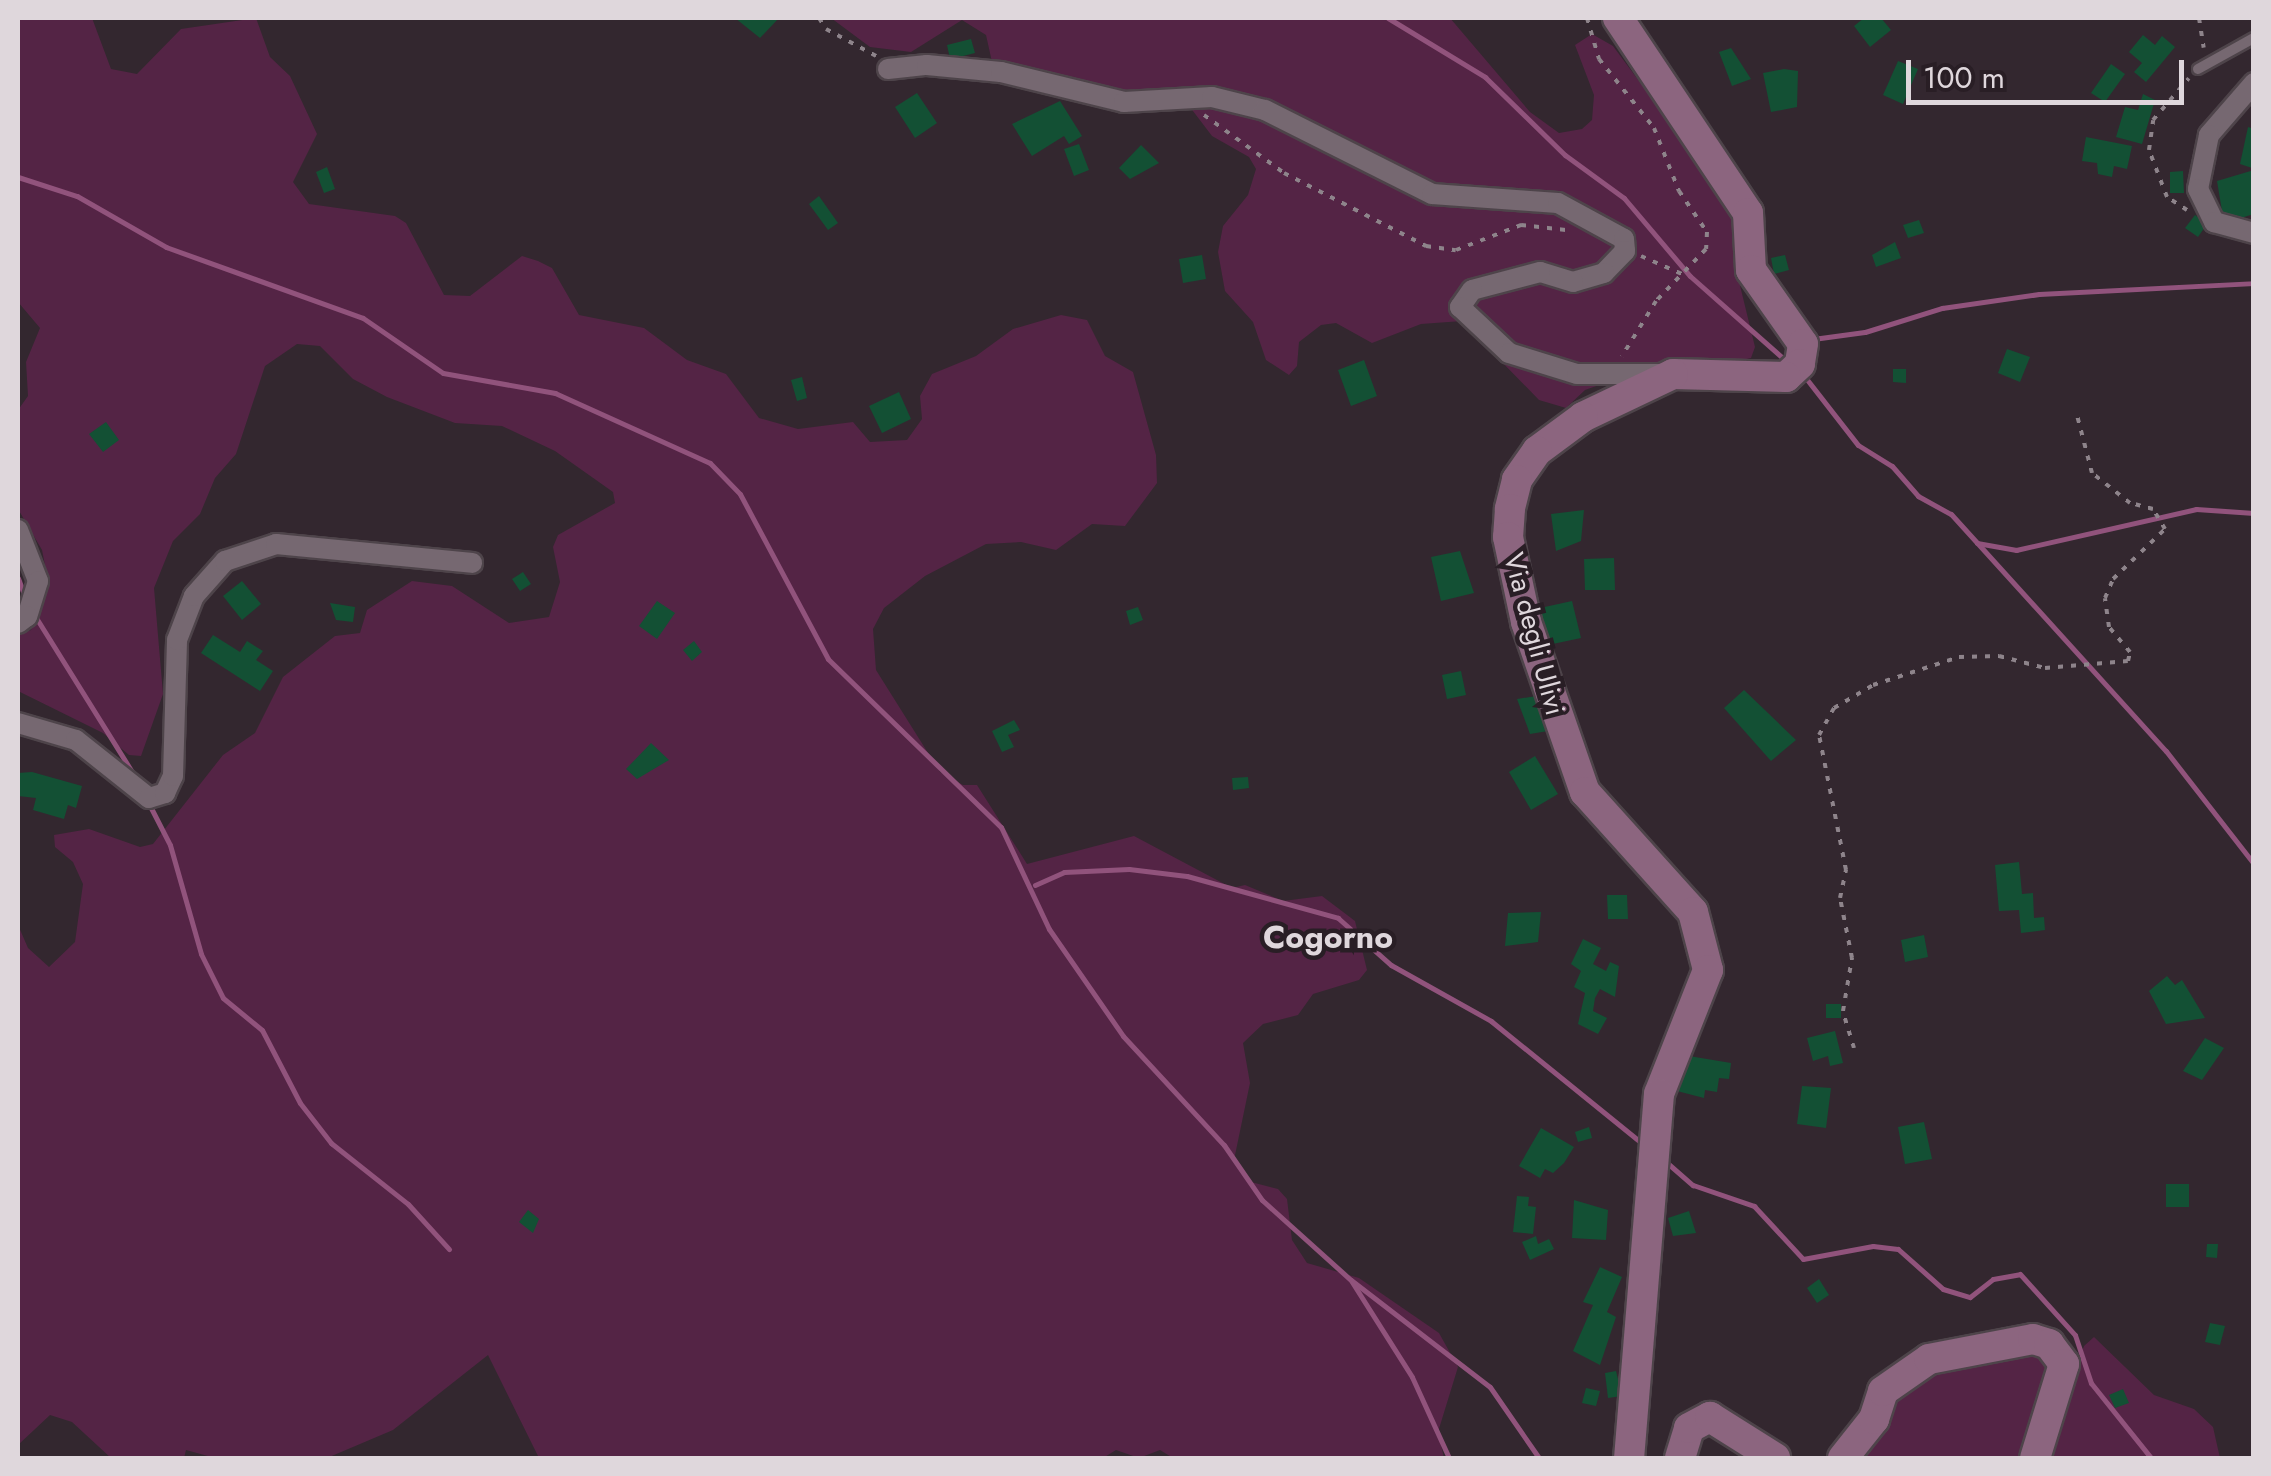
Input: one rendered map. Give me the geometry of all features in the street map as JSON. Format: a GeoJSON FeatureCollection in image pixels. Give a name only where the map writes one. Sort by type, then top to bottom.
{"type":"FeatureCollection","features":[{"type":"Feature","properties":{"kind":"street","name":"Via degli Ulivi"},"geometry":{"type":"LineString","coordinates":[[1618,18],[1748,212],[1752,270],[1804,344],[1800,364],[1776,380],[1674,374],[1583,417],[1536,452],[1518,480],[1508,536],[1526,622],[1585,792],[1692,912],[1708,970],[1694,1020],[1659,1094],[1629,1458]]}},
{"type":"Feature","properties":{"kind":"street"},"geometry":{"type":"LineString","coordinates":[[888,69],[927,65],[1002,72],[1124,102],[1187,97],[1266,110],[1432,194],[1558,203],[1624,239],[1625,251],[1604,273],[1574,282],[1540,272],[1472,290],[1460,307],[1510,353],[1598,374],[1674,374]]}},
{"type":"Feature","properties":{"kind":"street"},"geometry":{"type":"LineString","coordinates":[[2254,83],[2220,118],[2203,155],[2198,190],[2214,222],[2254,233]]}},
{"type":"Feature","properties":{"kind":"street"},"geometry":{"type":"LineString","coordinates":[[18,530],[38,581],[27,616],[18,623]]}},
{"type":"Feature","properties":{"kind":"street"},"geometry":{"type":"LineString","coordinates":[[18,723],[76,740],[149,798],[165,793],[173,776],[177,640],[194,596],[226,561],[276,544],[472,563]]}},
{"type":"Feature","properties":{"kind":"street"},"geometry":{"type":"LineString","coordinates":[[1843,1458],[1874,1420],[1884,1391],[1929,1359],[2033,1340],[2049,1344],[2064,1364],[2035,1458]]}},
{"type":"Feature","properties":{"kind":"street"},"geometry":{"type":"LineString","coordinates":[[1680,1458],[1689,1428],[1710,1417],[1775,1458]]}},
{"type":"Feature","properties":{"kind":"lane"},"geometry":{"type":"LineString","coordinates":[[2198,69],[2254,38]]}},
{"type":"Feature","properties":{"kind":"path"},"geometry":{"type":"LineString","coordinates":[[819,18],[888,69]]}},
{"type":"Feature","properties":{"kind":"path"},"geometry":{"type":"LineString","coordinates":[[1586,18],[1599,59],[1654,128],[1679,192],[1707,232],[1706,249],[1682,274],[1622,356],[1607,361],[1598,374]]}},
{"type":"Feature","properties":{"kind":"path"},"geometry":{"type":"LineString","coordinates":[[2200,18],[2206,43],[2198,69],[2152,120],[2149,150],[2167,197],[2214,222]]}},
{"type":"Feature","properties":{"kind":"path"},"geometry":{"type":"LineString","coordinates":[[1187,97],[1216,126],[1284,173],[1426,246],[1456,250],[1521,225],[1570,231]]}},
{"type":"Feature","properties":{"kind":"path"},"geometry":{"type":"LineString","coordinates":[[1625,251],[1682,274]]}},
{"type":"Feature","properties":{"kind":"path"},"geometry":{"type":"LineString","coordinates":[[1854,1048],[1844,1011],[1852,958],[1840,898],[1846,870],[1819,735],[1834,708],[1873,685],[1959,657],[1999,656],[2045,668],[2128,661],[2130,652],[2110,627],[2105,598],[2113,579],[2165,528],[2153,509],[2130,502],[2092,473],[2078,415]]}},
{"type":"Feature","properties":{"kind":"shaded area"},"geometry":{"type":"Polygon","coordinates":[[[18,18],[92,18],[111,69],[137,74],[181,29],[256,18],[270,57],[290,76],[317,134],[293,182],[309,204],[395,216],[406,223],[444,295],[470,296],[522,256],[538,261],[552,268],[579,315],[644,328],[687,360],[726,374],[759,418],[798,429],[853,422],[870,442],[907,440],[922,419],[920,396],[932,374],[976,356],[1013,329],[1061,315],[1087,320],[1105,356],[1133,372],[1156,455],[1157,483],[1125,526],[1092,524],[1056,550],[1021,542],[986,544],[925,576],[884,608],[873,629],[876,670],[940,772],[963,785],[977,785],[1027,864],[1134,836],[1232,888],[1245,885],[1283,901],[1322,896],[1355,921],[1367,970],[1359,980],[1313,994],[1298,1015],[1263,1024],[1243,1043],[1250,1083],[1234,1160],[1251,1182],[1278,1189],[1287,1199],[1292,1240],[1307,1263],[1359,1278],[1439,1333],[1458,1367],[1438,1432],[1444,1458],[1173,1458],[1160,1450],[1139,1458],[1116,1450],[1103,1458],[539,1458],[488,1355],[393,1430],[327,1458],[215,1458],[186,1450],[184,1458],[111,1458],[72,1422],[50,1415],[18,1445],[18,925],[28,948],[49,967],[75,942],[83,884],[73,862],[55,847],[54,835],[89,829],[140,847],[153,844],[223,755],[255,733],[283,677],[335,636],[360,633],[367,610],[412,581],[452,586],[509,623],[549,617],[560,582],[553,547],[558,535],[615,503],[613,492],[555,451],[502,426],[455,423],[387,397],[353,379],[320,346],[297,344],[265,366],[236,454],[215,478],[200,514],[173,541],[154,588],[163,694],[141,756],[129,755],[103,733],[18,691],[18,635],[31,630],[49,585],[42,550],[18,509],[18,410],[28,396],[26,362],[40,328],[18,302],[18,18]]]}},
{"type":"Feature","properties":{"kind":"shaded area"},"geometry":{"type":"Polygon","coordinates":[[[831,18],[1450,18],[1530,112],[1559,133],[1582,129],[1592,120],[1594,95],[1575,45],[1592,34],[1613,46],[1725,197],[1738,228],[1735,265],[1755,347],[1751,358],[1738,361],[1659,364],[1585,390],[1566,408],[1539,400],[1462,321],[1421,324],[1372,343],[1336,323],[1321,325],[1299,342],[1297,366],[1289,375],[1266,360],[1253,322],[1225,291],[1218,252],[1223,226],[1248,195],[1256,169],[1249,157],[1212,136],[1180,94],[1131,93],[992,62],[986,35],[962,20],[911,52],[870,47],[831,18]]]}},
{"type":"Feature","properties":{"kind":"shaded area"},"geometry":{"type":"Polygon","coordinates":[[[2094,1337],[2154,1395],[2194,1409],[2213,1427],[2220,1458],[2042,1458],[2084,1346],[2094,1337]]]}},
{"type":"Feature","properties":{"kind":"shaded area"},"geometry":{"type":"Polygon","coordinates":[[[2032,1354],[2053,1368],[2019,1458],[1850,1458],[1918,1373],[2032,1354]]]}},
{"type":"Feature","properties":{"kind":"building"},"geometry":{"type":"Polygon","coordinates":[[[735,18],[776,18],[778,19],[760,38],[735,18]]]}},
{"type":"Feature","properties":{"kind":"building"},"geometry":{"type":"Polygon","coordinates":[[[1864,18],[1881,18],[1891,30],[1870,47],[1854,26],[1864,18]]]}},
{"type":"Feature","properties":{"kind":"building"},"geometry":{"type":"Polygon","coordinates":[[[2143,35],[2155,45],[2162,36],[2175,47],[2146,82],[2134,72],[2142,63],[2129,52],[2143,35]]]}},
{"type":"Feature","properties":{"kind":"building"},"geometry":{"type":"Polygon","coordinates":[[[971,39],[975,53],[963,56],[967,64],[952,68],[947,45],[971,39]]]}},
{"type":"Feature","properties":{"kind":"building"},"geometry":{"type":"Polygon","coordinates":[[[1731,48],[1751,79],[1732,86],[1719,52],[1731,48]]]}},
{"type":"Feature","properties":{"kind":"building"},"geometry":{"type":"Polygon","coordinates":[[[1898,61],[1918,69],[1903,104],[1883,95],[1898,61]]]}},
{"type":"Feature","properties":{"kind":"building"},"geometry":{"type":"Polygon","coordinates":[[[2111,64],[2125,74],[2105,102],[2091,93],[2111,64]]]}},
{"type":"Feature","properties":{"kind":"building"},"geometry":{"type":"Polygon","coordinates":[[[1798,71],[1797,107],[1771,112],[1763,73],[1798,71]]]}},
{"type":"Feature","properties":{"kind":"building"},"geometry":{"type":"Polygon","coordinates":[[[917,93],[937,123],[915,138],[895,107],[917,93]]]}},
{"type":"Feature","properties":{"kind":"building"},"geometry":{"type":"Polygon","coordinates":[[[2143,94],[2155,100],[2142,144],[2116,137],[2125,107],[2138,110],[2143,94]]]}},
{"type":"Feature","properties":{"kind":"building"},"geometry":{"type":"Polygon","coordinates":[[[1060,101],[1082,136],[1069,144],[1064,136],[1032,156],[1012,124],[1060,101]]]}},
{"type":"Feature","properties":{"kind":"building"},"geometry":{"type":"Polygon","coordinates":[[[2248,127],[2254,129],[2252,168],[2240,164],[2248,127]]]}},
{"type":"Feature","properties":{"kind":"building"},"geometry":{"type":"Polygon","coordinates":[[[2086,137],[2132,146],[2127,169],[2114,166],[2112,177],[2098,174],[2097,163],[2082,161],[2086,137]]]}},
{"type":"Feature","properties":{"kind":"building"},"geometry":{"type":"Polygon","coordinates":[[[1079,144],[1089,170],[1074,176],[1064,149],[1079,144]]]}},
{"type":"Feature","properties":{"kind":"building"},"geometry":{"type":"Polygon","coordinates":[[[1141,145],[1159,163],[1130,179],[1119,168],[1141,145]]]}},
{"type":"Feature","properties":{"kind":"building"},"geometry":{"type":"Polygon","coordinates":[[[327,167],[335,189],[324,193],[316,172],[327,167]]]}},
{"type":"Feature","properties":{"kind":"building"},"geometry":{"type":"Polygon","coordinates":[[[2254,170],[2254,214],[2224,223],[2217,181],[2254,170]]]}},
{"type":"Feature","properties":{"kind":"building"},"geometry":{"type":"Polygon","coordinates":[[[2183,171],[2184,193],[2170,193],[2170,172],[2183,171]]]}},
{"type":"Feature","properties":{"kind":"building"},"geometry":{"type":"Polygon","coordinates":[[[819,196],[838,223],[828,230],[809,204],[819,196]]]}},
{"type":"Feature","properties":{"kind":"building"},"geometry":{"type":"Polygon","coordinates":[[[2195,215],[2207,224],[2198,237],[2185,228],[2195,215]]]}},
{"type":"Feature","properties":{"kind":"building"},"geometry":{"type":"Polygon","coordinates":[[[1919,220],[1924,233],[1908,238],[1903,225],[1919,220]]]}},
{"type":"Feature","properties":{"kind":"building"},"geometry":{"type":"Polygon","coordinates":[[[1895,242],[1901,258],[1876,267],[1872,255],[1895,242]]]}},
{"type":"Feature","properties":{"kind":"building"},"geometry":{"type":"Polygon","coordinates":[[[1202,255],[1206,279],[1183,283],[1179,259],[1202,255]]]}},
{"type":"Feature","properties":{"kind":"building"},"geometry":{"type":"Polygon","coordinates":[[[1785,255],[1789,270],[1774,274],[1771,258],[1785,255]]]}},
{"type":"Feature","properties":{"kind":"building"},"geometry":{"type":"Polygon","coordinates":[[[2007,349],[2030,357],[2020,382],[1998,373],[2007,349]]]}},
{"type":"Feature","properties":{"kind":"building"},"geometry":{"type":"Polygon","coordinates":[[[1364,360],[1377,396],[1351,406],[1338,370],[1364,360]]]}},
{"type":"Feature","properties":{"kind":"building"},"geometry":{"type":"Polygon","coordinates":[[[1893,369],[1906,369],[1906,383],[1893,382],[1893,369]]]}},
{"type":"Feature","properties":{"kind":"building"},"geometry":{"type":"Polygon","coordinates":[[[802,377],[807,398],[797,401],[791,380],[802,377]]]}},
{"type":"Feature","properties":{"kind":"building"},"geometry":{"type":"Polygon","coordinates":[[[899,392],[911,419],[882,433],[869,406],[899,392]]]}},
{"type":"Feature","properties":{"kind":"building"},"geometry":{"type":"Polygon","coordinates":[[[106,422],[119,440],[103,452],[89,434],[106,422]]]}},
{"type":"Feature","properties":{"kind":"building"},"geometry":{"type":"Polygon","coordinates":[[[1584,510],[1581,541],[1556,551],[1551,514],[1584,510]]]}},
{"type":"Feature","properties":{"kind":"building"},"geometry":{"type":"Polygon","coordinates":[[[1460,551],[1474,593],[1441,601],[1431,557],[1460,551]]]}},
{"type":"Feature","properties":{"kind":"building"},"geometry":{"type":"Polygon","coordinates":[[[1614,558],[1615,590],[1585,590],[1584,559],[1614,558]]]}},
{"type":"Feature","properties":{"kind":"building"},"geometry":{"type":"Polygon","coordinates":[[[523,572],[531,584],[520,591],[512,579],[523,572]]]}},
{"type":"Feature","properties":{"kind":"building"},"geometry":{"type":"Polygon","coordinates":[[[242,581],[261,604],[242,620],[223,596],[242,581]]]}},
{"type":"Feature","properties":{"kind":"building"},"geometry":{"type":"Polygon","coordinates":[[[657,601],[675,613],[657,639],[639,626],[657,601]]]}},
{"type":"Feature","properties":{"kind":"building"},"geometry":{"type":"Polygon","coordinates":[[[1572,601],[1581,638],[1548,645],[1540,608],[1572,601]]]}},
{"type":"Feature","properties":{"kind":"building"},"geometry":{"type":"Polygon","coordinates":[[[330,603],[355,607],[353,622],[336,620],[330,603]]]}},
{"type":"Feature","properties":{"kind":"building"},"geometry":{"type":"Polygon","coordinates":[[[1138,607],[1143,620],[1130,625],[1126,611],[1138,607]]]}},
{"type":"Feature","properties":{"kind":"building"},"geometry":{"type":"Polygon","coordinates":[[[213,635],[240,652],[247,641],[263,651],[256,660],[273,671],[260,691],[201,653],[213,635]]]}},
{"type":"Feature","properties":{"kind":"building"},"geometry":{"type":"Polygon","coordinates":[[[694,641],[702,652],[692,661],[683,650],[694,641]]]}},
{"type":"Feature","properties":{"kind":"building"},"geometry":{"type":"Polygon","coordinates":[[[1461,671],[1466,695],[1447,699],[1442,675],[1461,671]]]}},
{"type":"Feature","properties":{"kind":"building"},"geometry":{"type":"Polygon","coordinates":[[[1744,690],[1796,740],[1771,761],[1724,708],[1744,690]]]}},
{"type":"Feature","properties":{"kind":"building"},"geometry":{"type":"Polygon","coordinates":[[[1543,695],[1548,731],[1530,734],[1517,699],[1543,695]]]}},
{"type":"Feature","properties":{"kind":"building"},"geometry":{"type":"Polygon","coordinates":[[[1014,720],[1020,730],[1008,735],[1014,747],[1002,752],[992,731],[1014,720]]]}},
{"type":"Feature","properties":{"kind":"building"},"geometry":{"type":"Polygon","coordinates":[[[651,743],[669,760],[637,779],[626,769],[651,743]]]}},
{"type":"Feature","properties":{"kind":"building"},"geometry":{"type":"Polygon","coordinates":[[[1535,756],[1558,794],[1531,810],[1509,772],[1535,756]]]}},
{"type":"Feature","properties":{"kind":"building"},"geometry":{"type":"Polygon","coordinates":[[[32,772],[82,786],[76,808],[68,805],[64,819],[33,810],[36,798],[18,796],[18,773],[32,772]]]}},
{"type":"Feature","properties":{"kind":"building"},"geometry":{"type":"Polygon","coordinates":[[[1248,777],[1249,788],[1233,790],[1232,778],[1248,777]]]}},
{"type":"Feature","properties":{"kind":"building"},"geometry":{"type":"Polygon","coordinates":[[[2019,862],[2022,894],[2033,893],[2034,918],[2044,917],[2045,930],[2021,933],[2019,910],[1999,911],[1995,865],[2019,862]]]}},
{"type":"Feature","properties":{"kind":"building"},"geometry":{"type":"Polygon","coordinates":[[[1607,895],[1627,895],[1628,919],[1608,919],[1607,895]]]}},
{"type":"Feature","properties":{"kind":"building"},"geometry":{"type":"Polygon","coordinates":[[[1541,912],[1538,942],[1505,946],[1508,913],[1541,912]]]}},
{"type":"Feature","properties":{"kind":"building"},"geometry":{"type":"Polygon","coordinates":[[[1924,935],[1928,957],[1905,962],[1901,940],[1924,935]]]}},
{"type":"Feature","properties":{"kind":"building"},"geometry":{"type":"Polygon","coordinates":[[[1583,939],[1601,948],[1593,964],[1606,971],[1610,962],[1619,966],[1615,997],[1600,989],[1595,998],[1593,1011],[1607,1018],[1598,1034],[1578,1024],[1585,993],[1574,987],[1581,971],[1571,964],[1583,939]]]}},
{"type":"Feature","properties":{"kind":"building"},"geometry":{"type":"Polygon","coordinates":[[[2167,976],[2175,985],[2182,980],[2205,1018],[2166,1024],[2149,991],[2167,976]]]}},
{"type":"Feature","properties":{"kind":"building"},"geometry":{"type":"Polygon","coordinates":[[[1826,1004],[1841,1004],[1841,1018],[1826,1018],[1826,1004]]]}},
{"type":"Feature","properties":{"kind":"building"},"geometry":{"type":"Polygon","coordinates":[[[1835,1031],[1843,1063],[1830,1066],[1828,1056],[1813,1061],[1807,1038],[1835,1031]]]}},
{"type":"Feature","properties":{"kind":"building"},"geometry":{"type":"Polygon","coordinates":[[[2205,1038],[2224,1048],[2202,1080],[2183,1071],[2205,1038]]]}},
{"type":"Feature","properties":{"kind":"building"},"geometry":{"type":"Polygon","coordinates":[[[1683,1055],[1731,1063],[1729,1079],[1719,1078],[1717,1092],[1705,1090],[1704,1098],[1677,1091],[1683,1055]]]}},
{"type":"Feature","properties":{"kind":"building"},"geometry":{"type":"Polygon","coordinates":[[[1802,1086],[1831,1088],[1826,1128],[1797,1124],[1802,1086]]]}},
{"type":"Feature","properties":{"kind":"building"},"geometry":{"type":"Polygon","coordinates":[[[1924,1122],[1932,1159],[1905,1164],[1898,1127],[1924,1122]]]}},
{"type":"Feature","properties":{"kind":"building"},"geometry":{"type":"Polygon","coordinates":[[[1589,1127],[1592,1138],[1578,1142],[1575,1132],[1589,1127]]]}},
{"type":"Feature","properties":{"kind":"building"},"geometry":{"type":"Polygon","coordinates":[[[1541,1128],[1574,1147],[1564,1163],[1553,1173],[1545,1169],[1540,1178],[1519,1166],[1541,1128]]]}},
{"type":"Feature","properties":{"kind":"building"},"geometry":{"type":"Polygon","coordinates":[[[2166,1184],[2189,1184],[2189,1207],[2166,1207],[2166,1184]]]}},
{"type":"Feature","properties":{"kind":"building"},"geometry":{"type":"Polygon","coordinates":[[[1517,1196],[1529,1197],[1528,1206],[1536,1207],[1533,1234],[1513,1232],[1517,1196]]]}},
{"type":"Feature","properties":{"kind":"building"},"geometry":{"type":"Polygon","coordinates":[[[1574,1200],[1608,1210],[1606,1240],[1572,1238],[1574,1200]]]}},
{"type":"Feature","properties":{"kind":"building"},"geometry":{"type":"Polygon","coordinates":[[[528,1210],[539,1219],[533,1233],[519,1222],[528,1210]]]}},
{"type":"Feature","properties":{"kind":"building"},"geometry":{"type":"Polygon","coordinates":[[[1689,1211],[1696,1233],[1673,1236],[1668,1218],[1689,1211]]]}},
{"type":"Feature","properties":{"kind":"building"},"geometry":{"type":"Polygon","coordinates":[[[1536,1236],[1538,1244],[1549,1239],[1554,1249],[1530,1260],[1522,1242],[1536,1236]]]}},
{"type":"Feature","properties":{"kind":"building"},"geometry":{"type":"Polygon","coordinates":[[[2207,1244],[2218,1244],[2217,1258],[2206,1257],[2207,1244]]]}},
{"type":"Feature","properties":{"kind":"building"},"geometry":{"type":"Polygon","coordinates":[[[1600,1267],[1622,1277],[1607,1312],[1616,1317],[1600,1365],[1573,1351],[1593,1305],[1583,1302],[1600,1267]]]}},
{"type":"Feature","properties":{"kind":"building"},"geometry":{"type":"Polygon","coordinates":[[[1819,1279],[1829,1295],[1817,1303],[1807,1288],[1819,1279]]]}},
{"type":"Feature","properties":{"kind":"building"},"geometry":{"type":"Polygon","coordinates":[[[2210,1323],[2225,1326],[2220,1345],[2205,1342],[2210,1323]]]}},
{"type":"Feature","properties":{"kind":"building"},"geometry":{"type":"Polygon","coordinates":[[[1616,1371],[1622,1396],[1608,1398],[1605,1373],[1616,1371]]]}},
{"type":"Feature","properties":{"kind":"building"},"geometry":{"type":"Polygon","coordinates":[[[1586,1388],[1600,1391],[1596,1406],[1582,1403],[1586,1388]]]}},
{"type":"Feature","properties":{"kind":"building"},"geometry":{"type":"Polygon","coordinates":[[[2123,1389],[2129,1403],[2115,1408],[2109,1395],[2123,1389]]]}},
{"type":"Feature","properties":{"kind":"waterway"},"geometry":{"type":"LineString","coordinates":[[1388,18],[1485,77],[1565,155],[1624,198],[1690,276],[1785,360]]}},
{"type":"Feature","properties":{"kind":"waterway"},"geometry":{"type":"LineString","coordinates":[[18,177],[77,196],[166,247],[363,318],[443,373],[555,393],[710,463],[740,494],[828,659],[1001,827],[1049,929],[1123,1036],[1224,1145],[1262,1200],[1351,1280],[1490,1387],[1539,1458]]}},
{"type":"Feature","properties":{"kind":"waterway"},"geometry":{"type":"LineString","coordinates":[[1813,339],[1865,332],[1942,308],[2039,294],[2254,283]]}},
{"type":"Feature","properties":{"kind":"waterway"},"geometry":{"type":"LineString","coordinates":[[1805,377],[1858,445],[1892,466],[1918,496],[1951,514],[2166,751],[2254,864]]}},
{"type":"Feature","properties":{"kind":"waterway"},"geometry":{"type":"LineString","coordinates":[[1977,543],[2016,550],[2196,509],[2254,513]]}},
{"type":"Feature","properties":{"kind":"waterway"},"geometry":{"type":"LineString","coordinates":[[18,578],[25,597]]}},
{"type":"Feature","properties":{"kind":"waterway"},"geometry":{"type":"LineString","coordinates":[[35,616],[132,772]]}},
{"type":"Feature","properties":{"kind":"waterway"},"geometry":{"type":"LineString","coordinates":[[149,804],[170,845],[201,954],[223,998],[262,1030],[300,1103],[331,1143],[408,1204],[449,1249]]}},
{"type":"Feature","properties":{"kind":"waterway"},"geometry":{"type":"LineString","coordinates":[[1035,885],[1064,872],[1129,869],[1187,876],[1338,918],[1391,965],[1491,1021],[1644,1145]]}},
{"type":"Feature","properties":{"kind":"waterway"},"geometry":{"type":"LineString","coordinates":[[1665,1161],[1693,1185],[1754,1206],[1803,1259],[1873,1246],[1898,1249],[1943,1289],[1970,1297],[1993,1279],[2020,1274],[2075,1335],[2091,1383],[2151,1458]]}},
{"type":"Feature","properties":{"kind":"waterway"},"geometry":{"type":"LineString","coordinates":[[1352,1282],[1412,1377],[1449,1458]]}},
{"type":"Feature","properties":{"kind":"district","name":"Cogorno"},"geometry":{"type":"Point","coordinates":[1328,937]}}]}
